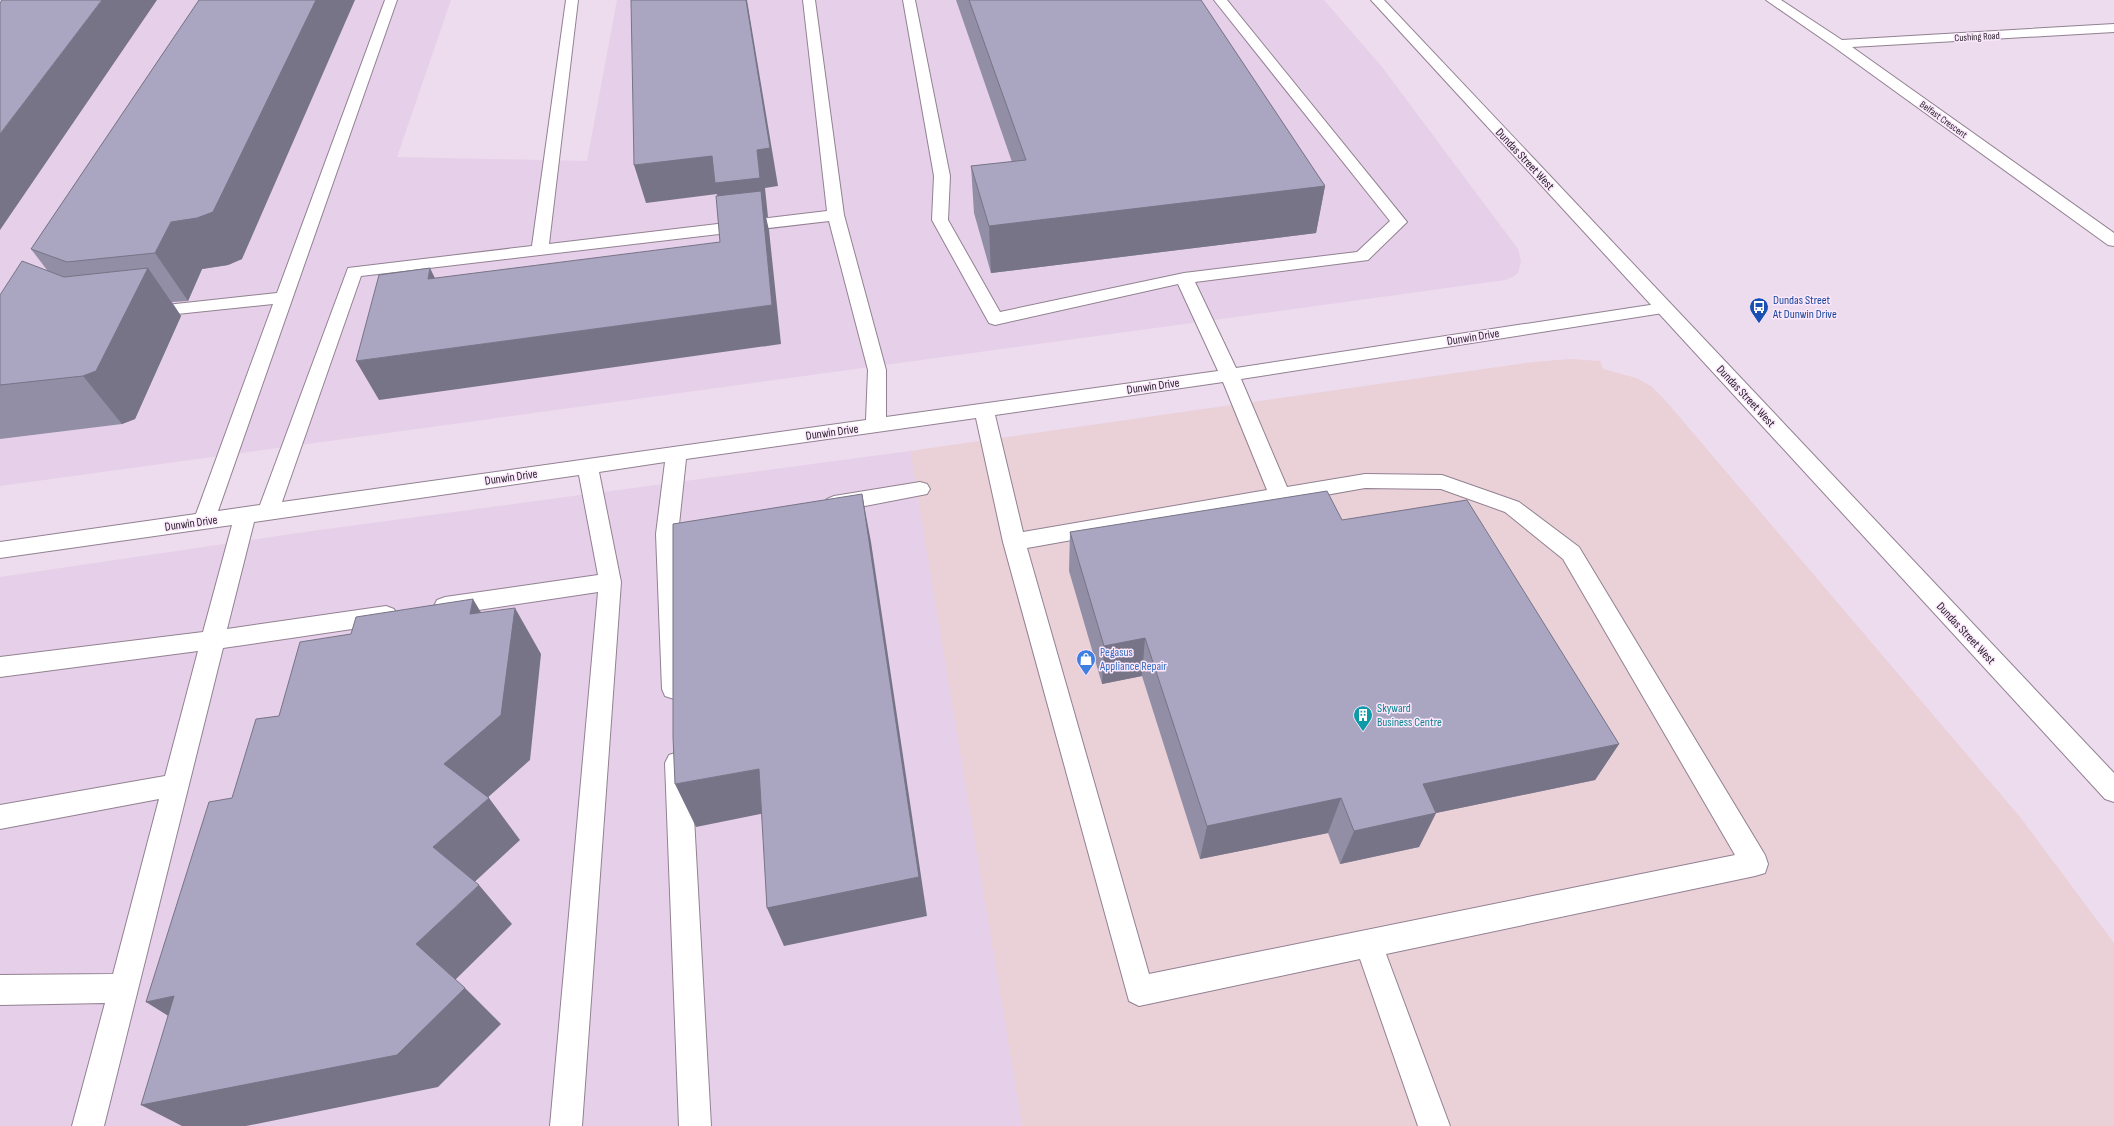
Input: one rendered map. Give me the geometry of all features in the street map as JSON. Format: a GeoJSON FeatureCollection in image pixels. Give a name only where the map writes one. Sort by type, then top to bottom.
{"type":"FeatureCollection","features":[{"type":"Feature","properties":{"kind":"street"},"geometry":{"type":"LineString","coordinates":[[204,521],[391,0]]}},
{"type":"Feature","properties":{"kind":"street"},"geometry":{"type":"LineString","coordinates":[[540,250],[572,0]]}},
{"type":"Feature","properties":{"kind":"street"},"geometry":{"type":"LineString","coordinates":[[809,0],[836,215],[877,370],[876,426]]}},
{"type":"Feature","properties":{"kind":"street"},"geometry":{"type":"LineString","coordinates":[[909,0],[942,176],[940,220],[995,319],[1184,278],[1362,256],[1398,222],[1220,0]]}},
{"type":"Feature","properties":{"kind":"street","name":"Dundas Street West"},"geometry":{"type":"LineString","coordinates":[[1377,0],[2114,791]]}},
{"type":"Feature","properties":{"kind":"street","name":"Belfast Crescent"},"geometry":{"type":"LineString","coordinates":[[1772,0],[1839,44],[2114,241]]}},
{"type":"Feature","properties":{"kind":"street","name":"Cushing Road"},"geometry":{"type":"LineString","coordinates":[[1839,44],[2114,28]]}},
{"type":"Feature","properties":{"kind":"street"},"geometry":{"type":"LineString","coordinates":[[88,1126],[213,640],[257,513],[354,272],[836,215]]}},
{"type":"Feature","properties":{"kind":"street"},"geometry":{"type":"LineString","coordinates":[[1184,278],[1230,375],[1280,496]]}},
{"type":"Feature","properties":{"kind":"street"},"geometry":{"type":"LineString","coordinates":[[132,314],[284,298]]}},
{"type":"Feature","properties":{"kind":"street","name":"Dunwin Drive"},"geometry":{"type":"LineString","coordinates":[[0,550],[1230,375],[1663,308]]}},
{"type":"Feature","properties":{"kind":"street"},"geometry":{"type":"LineString","coordinates":[[984,410],[1014,542],[1139,991],[1755,864],[1571,553],[1512,507],[1442,482],[1365,481],[1014,542]]}},
{"type":"Feature","properties":{"kind":"street"},"geometry":{"type":"LineString","coordinates":[[676,455],[679,532],[676,728],[695,1126]]}},
{"type":"Feature","properties":{"kind":"street"},"geometry":{"type":"LineString","coordinates":[[566,1126],[610,582],[588,466]]}},
{"type":"Feature","properties":{"kind":"street"},"geometry":{"type":"LineString","coordinates":[[812,508],[920,489]]}},
{"type":"Feature","properties":{"kind":"street"},"geometry":{"type":"LineString","coordinates":[[0,667],[213,640],[610,582]]}},
{"type":"Feature","properties":{"kind":"street"},"geometry":{"type":"LineString","coordinates":[[0,817],[176,784]]}},
{"type":"Feature","properties":{"kind":"street"},"geometry":{"type":"LineString","coordinates":[[1368,943],[1434,1126]]}},
{"type":"Feature","properties":{"kind":"street"},"geometry":{"type":"LineString","coordinates":[[0,990],[124,988]]}},
{"type":"Feature","properties":{"kind":"shaded area"},"geometry":{"type":"Polygon","coordinates":[[[0,0],[451,0],[397,157],[587,161],[617,0],[1324,0],[1382,67],[1518,249],[1521,261],[1518,273],[1505,280],[0,486],[0,0]]]}},
{"type":"Feature","properties":{"kind":"shaded area"},"geometry":{"type":"Polygon","coordinates":[[[1571,359],[1600,361],[1603,369],[1636,378],[1651,386],[1665,400],[2020,817],[2114,943],[2114,1126],[1022,1126],[910,451],[1533,362],[1571,359]]]}},
{"type":"Feature","properties":{"kind":"shaded area"},"geometry":{"type":"Polygon","coordinates":[[[910,451],[1022,1126],[0,1126],[0,577],[312,531],[910,451]]]}},
{"type":"Feature","properties":{"kind":"building"},"geometry":{"type":"Polygon","coordinates":[[[2,0],[102,0],[0,134],[0,3],[2,0]]]}},
{"type":"Feature","properties":{"kind":"building"},"geometry":{"type":"Polygon","coordinates":[[[199,0],[316,0],[213,212],[197,218],[171,222],[155,253],[67,262],[31,249],[199,0]]]}},
{"type":"Feature","properties":{"kind":"building"},"geometry":{"type":"Polygon","coordinates":[[[631,0],[746,0],[770,148],[757,150],[760,178],[715,183],[712,156],[634,165],[631,0]]]}},
{"type":"Feature","properties":{"kind":"building"},"geometry":{"type":"Polygon","coordinates":[[[969,0],[1201,0],[1325,186],[989,226],[971,166],[1026,160],[969,0]]]}},
{"type":"Feature","properties":{"kind":"building"},"geometry":{"type":"Polygon","coordinates":[[[761,191],[772,305],[356,361],[379,275],[430,268],[428,279],[720,242],[716,196],[761,191]]]}},
{"type":"Feature","properties":{"kind":"building"},"geometry":{"type":"Polygon","coordinates":[[[22,261],[64,277],[148,268],[96,371],[83,376],[0,385],[0,295],[22,261]]]}},
{"type":"Feature","properties":{"kind":"building","name":"Skyward Business Centre"},"geometry":{"type":"Polygon","coordinates":[[[1327,491],[1342,520],[1467,500],[1619,744],[1423,784],[1436,813],[1354,831],[1341,798],[1207,826],[1145,638],[1104,646],[1070,532],[1327,491]]]}},
{"type":"Feature","properties":{"kind":"building"},"geometry":{"type":"Polygon","coordinates":[[[862,494],[919,877],[767,908],[759,769],[675,784],[673,737],[673,524],[862,494]]]}},
{"type":"Feature","properties":{"kind":"building"},"geometry":{"type":"Polygon","coordinates":[[[473,599],[470,614],[515,608],[501,715],[444,764],[489,798],[433,847],[479,885],[416,944],[465,988],[397,1055],[141,1105],[174,996],[146,1002],[209,802],[232,798],[256,719],[279,716],[300,642],[351,634],[356,617],[473,599]]]}},
{"type":"Feature","properties":{"kind":"place","name":"Dundas Street At Dunwin Drive"},"geometry":{"type":"Point","coordinates":[1759,324]}},
{"type":"Feature","properties":{"kind":"place","name":"Pegasus Appliance Repair"},"geometry":{"type":"Point","coordinates":[1086,676]}},
{"type":"Feature","properties":{"kind":"place","name":"Skyward Business Centre"},"geometry":{"type":"Point","coordinates":[1363,732]}}]}
